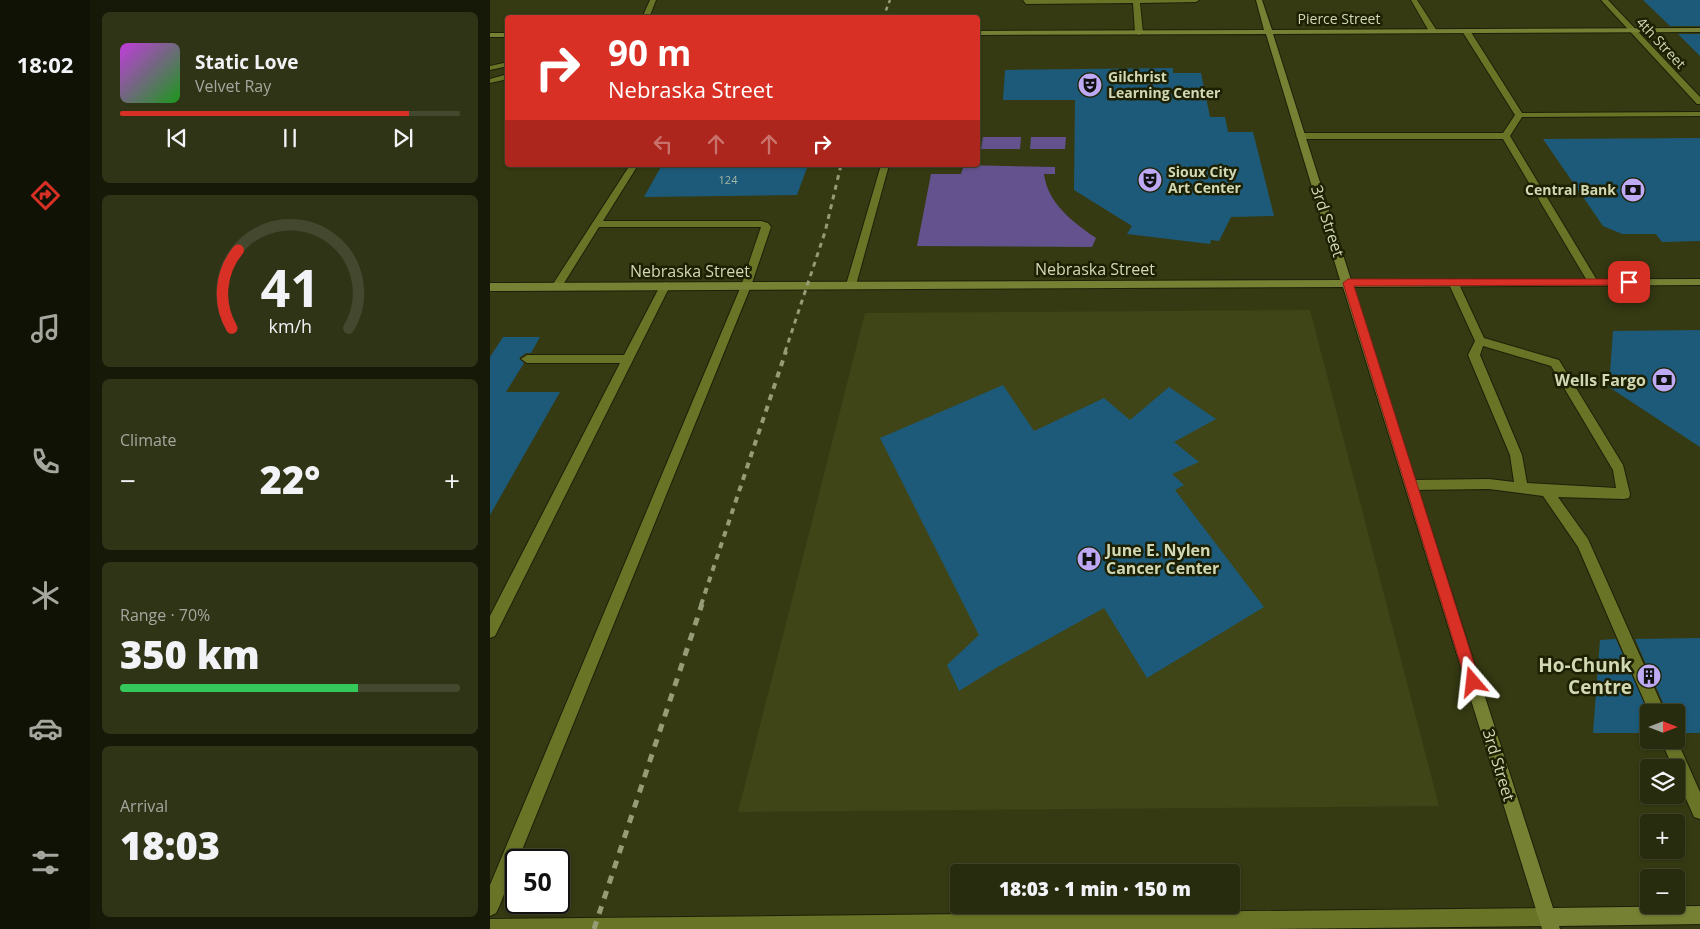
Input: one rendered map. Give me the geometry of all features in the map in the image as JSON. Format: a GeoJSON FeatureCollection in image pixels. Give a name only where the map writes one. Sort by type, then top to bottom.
{"type":"FeatureCollection","features":[{"type":"Feature","properties":{"kind":"main road","name":"3rd Street"},"geometry":{"type":"LineString","coordinates":[[1260,0],[1300,136],[1549,923]]}},
{"type":"Feature","properties":{"kind":"main road","name":"Pierce Street"},"geometry":{"type":"LineString","coordinates":[[980,33],[1700,30]]}},
{"type":"Feature","properties":{"kind":"main road"},"geometry":{"type":"LineString","coordinates":[[490,35],[505,35]]}},
{"type":"Feature","properties":{"kind":"main road","name":"Nebraska Street"},"geometry":{"type":"LineString","coordinates":[[490,286],[1700,282]]}},
{"type":"Feature","properties":{"kind":"main road"},"geometry":{"type":"LineString","coordinates":[[1549,923],[1700,915]]}},
{"type":"Feature","properties":{"kind":"street"},"geometry":{"type":"LineString","coordinates":[[646,15],[653,0]]}},
{"type":"Feature","properties":{"kind":"street"},"geometry":{"type":"LineString","coordinates":[[1026,0],[1026,2],[1196,0]]}},
{"type":"Feature","properties":{"kind":"street"},"geometry":{"type":"LineString","coordinates":[[1414,0],[1433,32]]}},
{"type":"Feature","properties":{"kind":"street","name":"4th Street"},"geometry":{"type":"LineString","coordinates":[[1604,0],[1700,102]]}},
{"type":"Feature","properties":{"kind":"street"},"geometry":{"type":"LineString","coordinates":[[1136,1],[1139,33]]}},
{"type":"Feature","properties":{"kind":"street"},"geometry":{"type":"LineString","coordinates":[[1466,31],[1519,115]]}},
{"type":"Feature","properties":{"kind":"street"},"geometry":{"type":"LineString","coordinates":[[490,68],[505,65]]}},
{"type":"Feature","properties":{"kind":"street"},"geometry":{"type":"LineString","coordinates":[[490,81],[505,77]]}},
{"type":"Feature","properties":{"kind":"street"},"geometry":{"type":"LineString","coordinates":[[1519,115],[1700,114]]}},
{"type":"Feature","properties":{"kind":"street"},"geometry":{"type":"LineString","coordinates":[[1506,136],[1519,115]]}},
{"type":"Feature","properties":{"kind":"street"},"geometry":{"type":"LineString","coordinates":[[1300,136],[1506,136]]}},
{"type":"Feature","properties":{"kind":"street"},"geometry":{"type":"LineString","coordinates":[[1506,136],[1593,282]]}},
{"type":"Feature","properties":{"kind":"street"},"geometry":{"type":"LineString","coordinates":[[557,286],[633,167]]}},
{"type":"Feature","properties":{"kind":"street"},"geometry":{"type":"LineString","coordinates":[[851,285],[884,167]]}},
{"type":"Feature","properties":{"kind":"street"},"geometry":{"type":"LineString","coordinates":[[490,907],[746,286],[766,227],[765,225],[596,224]]}},
{"type":"Feature","properties":{"kind":"street"},"geometry":{"type":"LineString","coordinates":[[1453,282],[1480,341],[1474,355],[1516,455],[1521,488]]}},
{"type":"Feature","properties":{"kind":"street"},"geometry":{"type":"LineString","coordinates":[[490,630],[665,286]]}},
{"type":"Feature","properties":{"kind":"street"},"geometry":{"type":"LineString","coordinates":[[1411,485],[1489,484],[1547,491],[1624,494],[1619,469],[1555,363],[1480,341]]}},
{"type":"Feature","properties":{"kind":"street"},"geometry":{"type":"LineString","coordinates":[[526,360],[628,359]]}},
{"type":"Feature","properties":{"kind":"street"},"geometry":{"type":"LineString","coordinates":[[1547,491],[1583,543],[1653,704]]}},
{"type":"Feature","properties":{"kind":"street"},"geometry":{"type":"LineString","coordinates":[[1673,749],[1700,811]]}},
{"type":"Feature","properties":{"kind":"street"},"geometry":{"type":"LineString","coordinates":[[490,928],[1549,923]]}},
{"type":"Feature","properties":{"kind":"shaded area"},"geometry":{"type":"Polygon","coordinates":[[[983,137],[1021,137],[1020,149],[981,149],[983,137]]]}},
{"type":"Feature","properties":{"kind":"shaded area"},"geometry":{"type":"Polygon","coordinates":[[[1031,137],[1066,137],[1065,149],[1030,149],[1031,137]]]}},
{"type":"Feature","properties":{"kind":"shaded area"},"geometry":{"type":"Polygon","coordinates":[[[980,165],[1055,167],[1055,174],[1044,174],[1046,185],[1056,203],[1070,219],[1096,238],[1092,247],[917,246],[931,174],[961,174],[963,167],[980,167],[980,165]]]}},
{"type":"Feature","properties":{"kind":"shaded area","name":"June E. Nylen Cancer Center"},"geometry":{"type":"Polygon","coordinates":[[[1310,310],[1439,806],[738,812],[865,313],[1310,310]]]}},
{"type":"Feature","properties":{"kind":"building"},"geometry":{"type":"Polygon","coordinates":[[[1643,0],[1700,0],[1700,26],[1670,26],[1643,0]]]}},
{"type":"Feature","properties":{"kind":"building"},"geometry":{"type":"Polygon","coordinates":[[[1678,34],[1700,34],[1700,56],[1678,34]]]}},
{"type":"Feature","properties":{"kind":"building"},"geometry":{"type":"Polygon","coordinates":[[[1173,68],[1173,73],[1201,73],[1210,117],[1225,117],[1228,132],[1253,132],[1274,216],[1231,217],[1219,241],[1211,240],[1210,244],[1127,234],[1132,226],[1074,190],[1075,100],[1003,100],[1005,70],[1173,68]]]}},
{"type":"Feature","properties":{"kind":"building","name":"Central Bank"},"geometry":{"type":"Polygon","coordinates":[[[1700,138],[1700,241],[1662,242],[1656,234],[1622,234],[1603,226],[1543,139],[1700,138]]]}},
{"type":"Feature","properties":{"kind":"building"},"geometry":{"type":"Polygon","coordinates":[[[661,167],[807,167],[797,195],[644,197],[661,167]]]}},
{"type":"Feature","properties":{"kind":"building"},"geometry":{"type":"Polygon","coordinates":[[[1700,330],[1700,447],[1609,387],[1613,331],[1700,330]]]}},
{"type":"Feature","properties":{"kind":"building"},"geometry":{"type":"Polygon","coordinates":[[[503,337],[540,337],[531,353],[526,353],[519,358],[524,363],[506,392],[560,392],[490,515],[490,357],[503,337]]]}},
{"type":"Feature","properties":{"kind":"building"},"geometry":{"type":"Polygon","coordinates":[[[1003,385],[1034,431],[1104,398],[1130,420],[1169,387],[1216,419],[1174,442],[1199,462],[1172,474],[1184,485],[1175,490],[1264,607],[1147,678],[1104,608],[996,668],[959,691],[947,665],[979,635],[880,438],[1003,385]]]}},
{"type":"Feature","properties":{"kind":"building"},"geometry":{"type":"Polygon","coordinates":[[[1700,638],[1700,733],[1685,733],[1685,704],[1663,704],[1635,639],[1700,638]]]}},
{"type":"Feature","properties":{"kind":"building"},"geometry":{"type":"Polygon","coordinates":[[[1616,639],[1645,704],[1640,704],[1640,733],[1593,733],[1600,640],[1616,639]]]}},
{"type":"Feature","properties":{"kind":"railway"},"geometry":{"type":"LineString","coordinates":[[884,15],[890,0]]}},
{"type":"Feature","properties":{"kind":"railway"},"geometry":{"type":"LineString","coordinates":[[785,352],[825,232],[841,167]]}},
{"type":"Feature","properties":{"kind":"railway"},"geometry":{"type":"LineString","coordinates":[[701,605],[786,351]]}},
{"type":"Feature","properties":{"kind":"railway"},"geometry":{"type":"LineString","coordinates":[[594,929],[702,604]]}},
{"type":"Feature","properties":{"kind":"place","name":"Gilchrist Learning Center"},"geometry":{"type":"Point","coordinates":[1090,85]}},
{"type":"Feature","properties":{"kind":"place","name":"Sioux City Art Center"},"geometry":{"type":"Point","coordinates":[1150,180]}},
{"type":"Feature","properties":{"kind":"place","name":"Central Bank"},"geometry":{"type":"Point","coordinates":[1633,190]}},
{"type":"Feature","properties":{"kind":"place","name":"Wells Fargo"},"geometry":{"type":"Point","coordinates":[1664,380]}},
{"type":"Feature","properties":{"kind":"place","name":"June E. Nylen Cancer Center"},"geometry":{"type":"Point","coordinates":[1089,559]}},
{"type":"Feature","properties":{"kind":"place","name":"Ho-Chunk Centre"},"geometry":{"type":"Point","coordinates":[1649,676]}},
{"type":"Feature","properties":{"kind":"route"},"geometry":{"type":"LineString","coordinates":[[1473,682],[1348,283],[1629,282]]}}]}
